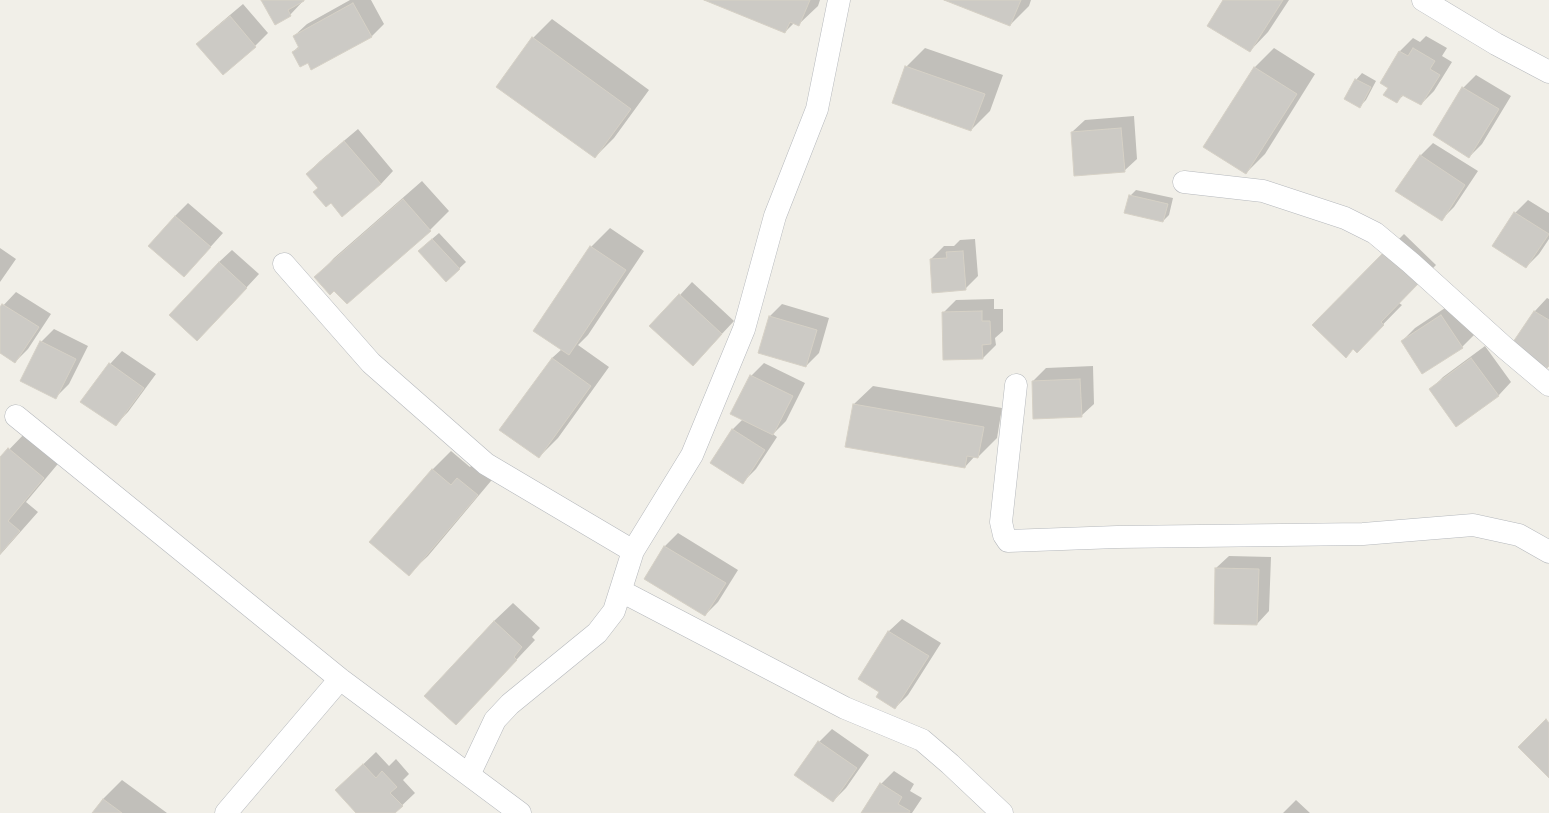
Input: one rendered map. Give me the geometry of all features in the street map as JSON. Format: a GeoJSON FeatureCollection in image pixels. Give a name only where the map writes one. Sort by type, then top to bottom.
{"type":"FeatureCollection","features":[{"type":"Feature","properties":{"kind":"street"},"geometry":{"type":"LineString","coordinates":[[469,775],[495,720],[510,704],[597,633],[614,612],[634,551],[692,455],[744,329],[775,216],[817,109],[839,0]]}},
{"type":"Feature","properties":{"kind":"street"},"geometry":{"type":"LineString","coordinates":[[1423,0],[1496,44],[1549,72]]}},
{"type":"Feature","properties":{"kind":"street"},"geometry":{"type":"LineString","coordinates":[[1184,182],[1263,191],[1345,218],[1375,233],[1549,385]]}},
{"type":"Feature","properties":{"kind":"street"},"geometry":{"type":"LineString","coordinates":[[284,264],[371,363],[486,464],[634,551]]}},
{"type":"Feature","properties":{"kind":"street"},"geometry":{"type":"LineString","coordinates":[[1016,385],[1001,522],[1004,536],[1008,541],[1117,537],[1363,534],[1473,525],[1519,535],[1549,552]]}},
{"type":"Feature","properties":{"kind":"street"},"geometry":{"type":"LineString","coordinates":[[16,416],[340,679],[520,813]]}},
{"type":"Feature","properties":{"kind":"street"},"geometry":{"type":"LineString","coordinates":[[621,591],[844,708],[922,740],[1002,813]]}},
{"type":"Feature","properties":{"kind":"street"},"geometry":{"type":"LineString","coordinates":[[226,813],[340,679]]}},
{"type":"Feature","properties":{"kind":"building"},"geometry":{"type":"Polygon","coordinates":[[[261,0],[304,1],[288,10],[291,16],[275,25],[261,0]]]}},
{"type":"Feature","properties":{"kind":"building"},"geometry":{"type":"Polygon","coordinates":[[[704,0],[810,0],[799,26],[790,22],[785,33],[704,0]]]}},
{"type":"Feature","properties":{"kind":"building"},"geometry":{"type":"Polygon","coordinates":[[[944,0],[1021,0],[1010,26],[944,0]]]}},
{"type":"Feature","properties":{"kind":"building"},"geometry":{"type":"Polygon","coordinates":[[[1223,0],[1283,0],[1250,52],[1207,26],[1223,0]]]}},
{"type":"Feature","properties":{"kind":"building"},"geometry":{"type":"Polygon","coordinates":[[[353,3],[372,37],[311,70],[308,63],[300,67],[292,52],[299,48],[293,36],[353,3]]]}},
{"type":"Feature","properties":{"kind":"building"},"geometry":{"type":"Polygon","coordinates":[[[230,16],[256,47],[223,75],[196,44],[230,16]]]}},
{"type":"Feature","properties":{"kind":"building"},"geometry":{"type":"Polygon","coordinates":[[[532,37],[631,109],[595,158],[496,87],[532,37]]]}},
{"type":"Feature","properties":{"kind":"building"},"geometry":{"type":"Polygon","coordinates":[[[1413,48],[1435,61],[1430,69],[1440,75],[1421,105],[1402,95],[1397,103],[1383,95],[1388,88],[1380,83],[1399,51],[1408,56],[1413,48]]]}},
{"type":"Feature","properties":{"kind":"building"},"geometry":{"type":"Polygon","coordinates":[[[905,66],[985,94],[971,131],[892,103],[905,66]]]}},
{"type":"Feature","properties":{"kind":"building"},"geometry":{"type":"Polygon","coordinates":[[[1254,67],[1297,94],[1246,174],[1203,147],[1254,67]]]}},
{"type":"Feature","properties":{"kind":"building"},"geometry":{"type":"Polygon","coordinates":[[[1355,79],[1371,87],[1360,108],[1344,99],[1355,79]]]}},
{"type":"Feature","properties":{"kind":"building"},"geometry":{"type":"Polygon","coordinates":[[[1462,87],[1499,109],[1469,158],[1433,135],[1462,87]]]}},
{"type":"Feature","properties":{"kind":"building"},"geometry":{"type":"Polygon","coordinates":[[[1121,128],[1125,172],[1074,176],[1071,132],[1121,128]]]}},
{"type":"Feature","properties":{"kind":"building"},"geometry":{"type":"Polygon","coordinates":[[[344,141],[381,184],[342,217],[331,203],[326,207],[313,192],[318,188],[306,174],[344,141]]]}},
{"type":"Feature","properties":{"kind":"building"},"geometry":{"type":"Polygon","coordinates":[[[1420,155],[1465,185],[1442,221],[1395,191],[1420,155]]]}},
{"type":"Feature","properties":{"kind":"building"},"geometry":{"type":"Polygon","coordinates":[[[1129,195],[1168,204],[1163,222],[1124,213],[1129,195]]]}},
{"type":"Feature","properties":{"kind":"building"},"geometry":{"type":"Polygon","coordinates":[[[403,199],[431,231],[347,304],[334,291],[330,295],[314,277],[403,199]]]}},
{"type":"Feature","properties":{"kind":"building"},"geometry":{"type":"Polygon","coordinates":[[[1514,212],[1549,234],[1526,268],[1492,246],[1514,212]]]}},
{"type":"Feature","properties":{"kind":"building"},"geometry":{"type":"Polygon","coordinates":[[[175,216],[211,247],[184,277],[148,246],[175,216]]]}},
{"type":"Feature","properties":{"kind":"building"},"geometry":{"type":"Polygon","coordinates":[[[432,239],[460,269],[446,282],[418,251],[432,239]]]}},
{"type":"Feature","properties":{"kind":"building"},"geometry":{"type":"Polygon","coordinates":[[[590,246],[626,270],[569,355],[533,331],[590,246]]]}},
{"type":"Feature","properties":{"kind":"building"},"geometry":{"type":"Polygon","coordinates":[[[963,251],[966,290],[932,293],[930,259],[947,258],[946,252],[963,251]]]}},
{"type":"Feature","properties":{"kind":"building"},"geometry":{"type":"Polygon","coordinates":[[[1384,252],[1418,284],[1381,322],[1384,325],[1357,353],[1353,349],[1346,358],[1312,325],[1384,252]]]}},
{"type":"Feature","properties":{"kind":"building"},"geometry":{"type":"Polygon","coordinates":[[[219,262],[247,288],[197,341],[169,315],[219,262]]]}},
{"type":"Feature","properties":{"kind":"building"},"geometry":{"type":"Polygon","coordinates":[[[679,294],[722,334],[693,366],[649,326],[679,294]]]}},
{"type":"Feature","properties":{"kind":"building"},"geometry":{"type":"Polygon","coordinates":[[[2,304],[39,327],[15,363],[0,353],[0,307],[2,304]]]}},
{"type":"Feature","properties":{"kind":"building"},"geometry":{"type":"Polygon","coordinates":[[[982,311],[982,321],[990,321],[991,344],[982,345],[983,359],[943,360],[942,312],[982,311]]]}},
{"type":"Feature","properties":{"kind":"building"},"geometry":{"type":"Polygon","coordinates":[[[1534,311],[1549,320],[1549,366],[1547,368],[1511,345],[1534,311]]]}},
{"type":"Feature","properties":{"kind":"building"},"geometry":{"type":"Polygon","coordinates":[[[1441,315],[1463,348],[1422,374],[1401,341],[1441,315]]]}},
{"type":"Feature","properties":{"kind":"building"},"geometry":{"type":"Polygon","coordinates":[[[769,316],[817,330],[806,367],[758,353],[769,316]]]}},
{"type":"Feature","properties":{"kind":"building"},"geometry":{"type":"Polygon","coordinates":[[[40,341],[76,359],[56,399],[20,381],[40,341]]]}},
{"type":"Feature","properties":{"kind":"building"},"geometry":{"type":"Polygon","coordinates":[[[552,358],[591,386],[539,458],[499,430],[552,358]]]}},
{"type":"Feature","properties":{"kind":"building"},"geometry":{"type":"Polygon","coordinates":[[[1471,358],[1499,396],[1456,427],[1429,389],[1471,358]]]}},
{"type":"Feature","properties":{"kind":"building"},"geometry":{"type":"Polygon","coordinates":[[[109,363],[144,388],[116,426],[80,402],[109,363]]]}},
{"type":"Feature","properties":{"kind":"building"},"geometry":{"type":"Polygon","coordinates":[[[750,375],[793,396],[773,435],[730,414],[750,375]]]}},
{"type":"Feature","properties":{"kind":"building"},"geometry":{"type":"Polygon","coordinates":[[[1080,379],[1082,417],[1033,419],[1032,381],[1080,379]]]}},
{"type":"Feature","properties":{"kind":"building"},"geometry":{"type":"Polygon","coordinates":[[[853,404],[984,427],[978,458],[967,456],[965,468],[845,447],[853,404]]]}},
{"type":"Feature","properties":{"kind":"building"},"geometry":{"type":"Polygon","coordinates":[[[732,429],[765,450],[743,484],[710,463],[732,429]]]}},
{"type":"Feature","properties":{"kind":"building"},"geometry":{"type":"Polygon","coordinates":[[[8,448],[44,478],[8,521],[20,531],[0,554],[0,457],[8,448]]]}},
{"type":"Feature","properties":{"kind":"building"},"geometry":{"type":"Polygon","coordinates":[[[432,469],[451,485],[457,478],[478,495],[409,576],[369,542],[432,469]]]}},
{"type":"Feature","properties":{"kind":"building"},"geometry":{"type":"Polygon","coordinates":[[[664,546],[726,583],[705,616],[644,579],[664,546]]]}},
{"type":"Feature","properties":{"kind":"building"},"geometry":{"type":"Polygon","coordinates":[[[1215,568],[1259,569],[1257,625],[1214,624],[1215,568]]]}},
{"type":"Feature","properties":{"kind":"building"},"geometry":{"type":"Polygon","coordinates":[[[494,621],[522,647],[514,657],[517,660],[456,725],[424,696],[494,621]]]}},
{"type":"Feature","properties":{"kind":"building"},"geometry":{"type":"Polygon","coordinates":[[[888,631],[929,656],[895,709],[876,697],[879,692],[858,679],[888,631]]]}},
{"type":"Feature","properties":{"kind":"building"},"geometry":{"type":"Polygon","coordinates":[[[1546,719],[1549,723],[1549,778],[1518,747],[1546,719]]]}},
{"type":"Feature","properties":{"kind":"building"},"geometry":{"type":"Polygon","coordinates":[[[818,741],[857,768],[833,802],[794,775],[818,741]]]}},
{"type":"Feature","properties":{"kind":"building"},"geometry":{"type":"Polygon","coordinates":[[[363,764],[376,778],[382,771],[397,787],[390,793],[403,806],[395,813],[356,813],[335,790],[363,764]]]}},
{"type":"Feature","properties":{"kind":"building"},"geometry":{"type":"Polygon","coordinates":[[[880,783],[902,797],[898,804],[910,811],[909,813],[861,813],[880,783]]]}},
{"type":"Feature","properties":{"kind":"building"},"geometry":{"type":"Polygon","coordinates":[[[103,799],[122,813],[92,813],[103,799]]]}}]}
